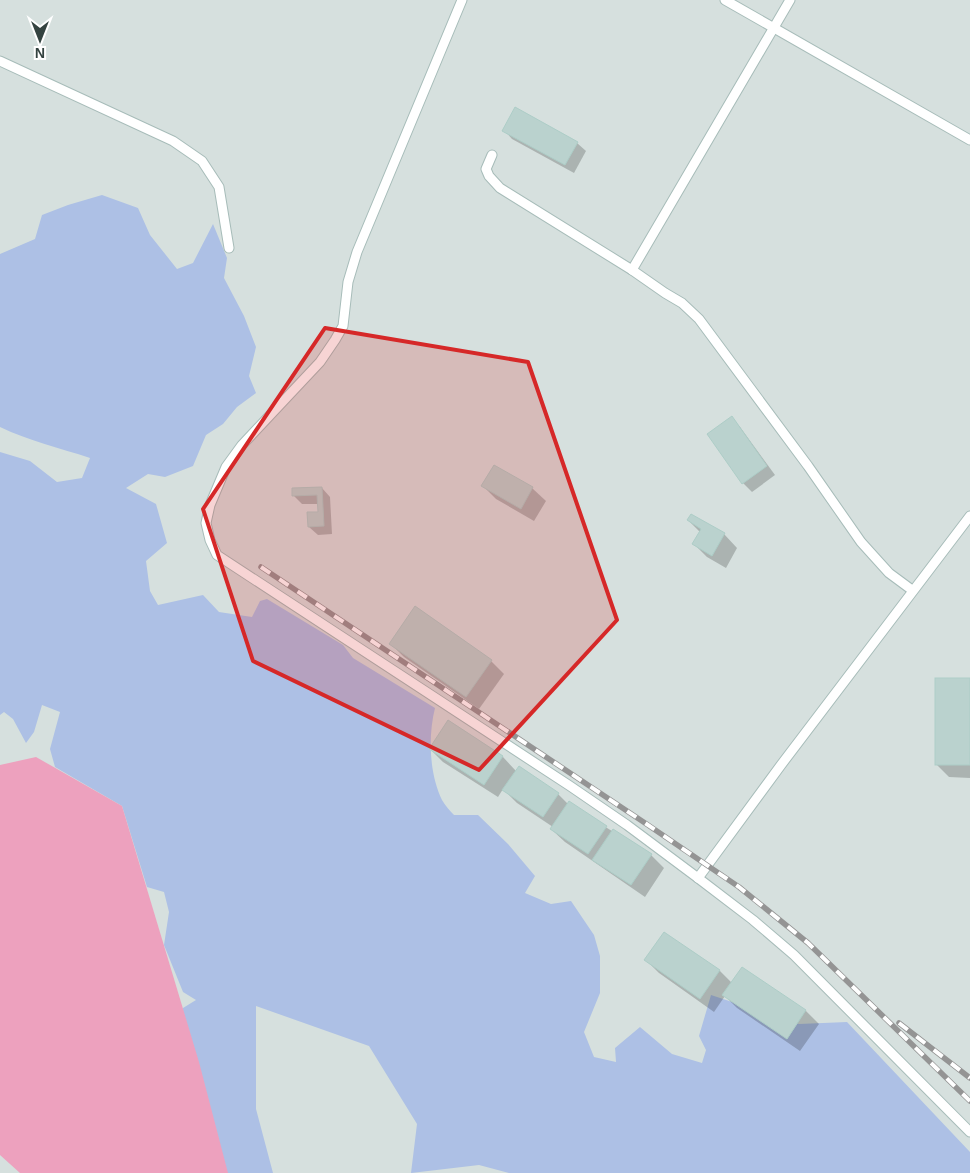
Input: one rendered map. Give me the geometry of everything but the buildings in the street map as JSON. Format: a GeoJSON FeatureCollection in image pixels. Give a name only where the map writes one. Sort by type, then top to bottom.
{"type":"FeatureCollection","features":[{"type":"Feature","properties":{"kind":"lane"},"geometry":{"type":"LineString","coordinates":[[462,0],[357,252],[348,282],[343,326],[320,362],[242,445],[226,467],[210,505],[206,523],[210,540],[217,555],[627,824],[753,920],[794,955],[970,1132]]}},
{"type":"Feature","properties":{"kind":"lane"},"geometry":{"type":"LineString","coordinates":[[725,0],[970,140]]}},
{"type":"Feature","properties":{"kind":"lane"},"geometry":{"type":"LineString","coordinates":[[632,270],[790,0]]}},
{"type":"Feature","properties":{"kind":"lane"},"geometry":{"type":"LineString","coordinates":[[0,61],[173,141],[202,161],[219,187],[229,248]]}},
{"type":"Feature","properties":{"kind":"lane"},"geometry":{"type":"LineString","coordinates":[[492,155],[486,169],[489,176],[500,188],[632,270],[682,303],[699,319],[779,426],[861,542],[888,573],[912,590]]}},
{"type":"Feature","properties":{"kind":"lane"},"geometry":{"type":"LineString","coordinates":[[698,878],[780,765],[912,590],[969,521]]}},
{"type":"Feature","properties":{"kind":"highlighted area"},"geometry":{"type":"Polygon","coordinates":[[[325,328],[528,362],[617,620],[479,770],[253,661],[203,509],[325,328]]]}},
{"type":"Feature","properties":{"kind":"shaded area"},"geometry":{"type":"Polygon","coordinates":[[[0,0],[970,0],[970,1173],[0,1173],[0,0]]]}},
{"type":"Feature","properties":{"kind":"shaded area"},"geometry":{"type":"Polygon","coordinates":[[[102,195],[138,208],[150,235],[177,269],[193,263],[213,224],[227,258],[224,278],[244,316],[256,347],[249,376],[256,393],[237,407],[223,424],[206,435],[193,466],[165,477],[148,474],[126,488],[156,504],[167,543],[146,561],[150,591],[158,605],[203,595],[219,612],[252,617],[260,601],[267,599],[343,645],[353,658],[435,708],[431,730],[431,754],[434,778],[442,800],[454,815],[478,815],[508,844],[535,876],[525,893],[551,904],[571,901],[594,935],[600,956],[600,993],[584,1032],[594,1057],[616,1062],[615,1048],[640,1027],[672,1054],[702,1063],[706,1050],[699,1036],[711,995],[799,1024],[847,1022],[970,1152],[970,1173],[509,1173],[479,1165],[411,1173],[417,1124],[369,1046],[256,1006],[256,1109],[273,1173],[227,1173],[186,1083],[183,1008],[196,1000],[183,992],[164,945],[169,912],[164,892],[147,887],[122,806],[55,767],[50,749],[60,712],[42,705],[34,732],[26,743],[13,719],[4,712],[0,715],[0,452],[30,461],[57,482],[82,478],[90,458],[33,440],[0,427],[0,254],[35,239],[42,215],[102,195]]]}},
{"type":"Feature","properties":{"kind":"shaded area"},"geometry":{"type":"Polygon","coordinates":[[[36,757],[122,806],[199,1062],[228,1173],[20,1173],[0,1155],[0,765],[36,757]]]}},
{"type":"Feature","properties":{"kind":"railway"},"geometry":{"type":"LineString","coordinates":[[261,567],[739,887],[808,943],[970,1101]]}},
{"type":"Feature","properties":{"kind":"railway"},"geometry":{"type":"LineString","coordinates":[[899,1023],[970,1078]]}}]}
